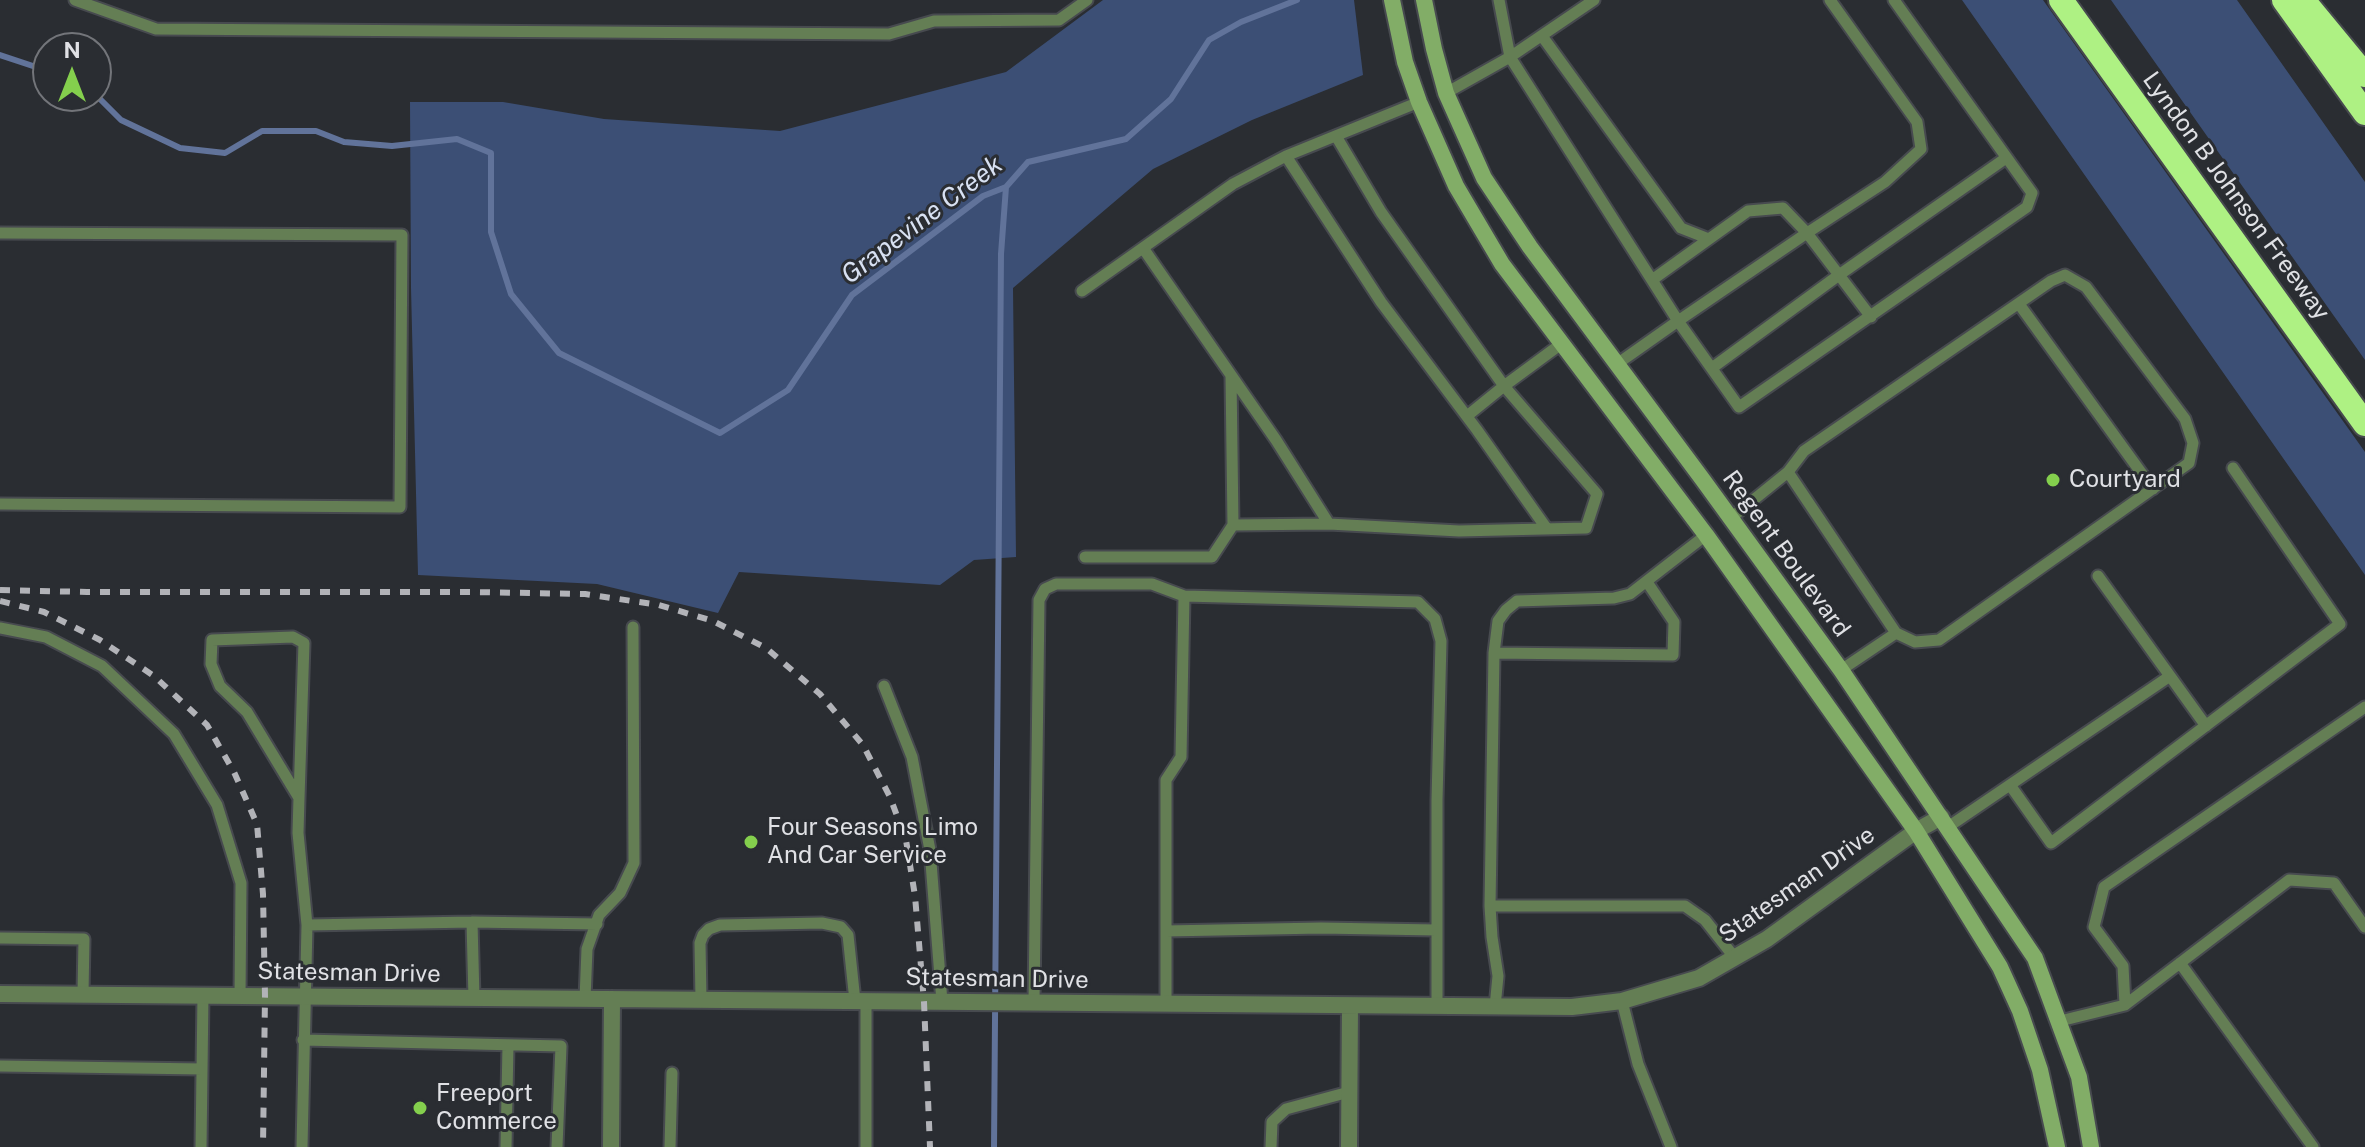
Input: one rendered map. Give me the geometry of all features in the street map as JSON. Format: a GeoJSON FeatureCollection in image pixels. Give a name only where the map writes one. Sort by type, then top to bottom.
{"type":"FeatureCollection","features":[{"type":"Feature","properties":{"kind":"highway","name":"Lyndon B Johnson Freeway"},"geometry":{"type":"LineString","coordinates":[[2061,0],[2365,424]]}},
{"type":"Feature","properties":{"kind":"highway"},"geometry":{"type":"LineString","coordinates":[[2284,0],[2365,113]]}},
{"type":"Feature","properties":{"kind":"highway"},"geometry":{"type":"LineString","coordinates":[[2303,0],[2365,75]]}},
{"type":"Feature","properties":{"kind":"street"},"geometry":{"type":"LineString","coordinates":[[1392,0],[1405,62],[1419,102],[1456,186],[1502,264],[1706,535],[1916,831],[2000,967],[2040,1070],[2057,1147]]}},
{"type":"Feature","properties":{"kind":"street","name":"Regent Boulevard"},"geometry":{"type":"LineString","coordinates":[[1424,0],[1446,93],[1484,178],[1530,247],[1841,670],[2035,958],[2079,1077],[2091,1147]]}},
{"type":"Feature","properties":{"kind":"street"},"geometry":{"type":"LineString","coordinates":[[1706,535],[1731,518]]}},
{"type":"Feature","properties":{"kind":"street","name":"Statesman Drive"},"geometry":{"type":"LineString","coordinates":[[0,994],[1572,1007],[1622,1001],[1699,978],[1767,939],[1916,831],[1944,822]]}},
{"type":"Feature","properties":{"kind":"street"},"geometry":{"type":"LineString","coordinates":[[611,1147],[612,999]]}},
{"type":"Feature","properties":{"kind":"street"},"geometry":{"type":"LineString","coordinates":[[1349,1147],[1350,1006]]}},
{"type":"Feature","properties":{"kind":"lane"},"geometry":{"type":"LineString","coordinates":[[75,0],[156,29],[889,34],[934,21],[1059,20],[1087,0]]}},
{"type":"Feature","properties":{"kind":"lane"},"geometry":{"type":"LineString","coordinates":[[1499,0],[1510,57],[1678,321],[1739,407],[2027,207],[2032,193],[1894,0]]}},
{"type":"Feature","properties":{"kind":"lane"},"geometry":{"type":"LineString","coordinates":[[1446,93],[1510,57],[1594,0]]}},
{"type":"Feature","properties":{"kind":"lane"},"geometry":{"type":"LineString","coordinates":[[1617,364],[1885,182],[1921,149],[1917,122],[1830,0]]}},
{"type":"Feature","properties":{"kind":"lane"},"geometry":{"type":"LineString","coordinates":[[1542,36],[1681,228],[1709,239]]}},
{"type":"Feature","properties":{"kind":"lane"},"geometry":{"type":"LineString","coordinates":[[1082,291],[1233,184],[1286,156],[1419,102]]}},
{"type":"Feature","properties":{"kind":"lane"},"geometry":{"type":"LineString","coordinates":[[1233,525],[1329,524],[1459,531],[1586,528],[1597,494],[1504,386],[1381,212],[1336,136]]}},
{"type":"Feature","properties":{"kind":"lane"},"geometry":{"type":"LineString","coordinates":[[1286,156],[1381,302],[1547,529]]}},
{"type":"Feature","properties":{"kind":"lane"},"geometry":{"type":"LineString","coordinates":[[1712,368],[2006,158]]}},
{"type":"Feature","properties":{"kind":"lane"},"geometry":{"type":"LineString","coordinates":[[1652,280],[1748,211],[1783,208],[1807,233],[1871,317]]}},
{"type":"Feature","properties":{"kind":"lane"},"geometry":{"type":"LineString","coordinates":[[0,233],[402,235],[400,507],[0,504]]}},
{"type":"Feature","properties":{"kind":"lane"},"geometry":{"type":"LineString","coordinates":[[1143,248],[1276,440],[1329,524]]}},
{"type":"Feature","properties":{"kind":"lane"},"geometry":{"type":"LineString","coordinates":[[1731,518],[1788,472],[1804,451],[2051,281],[2065,275],[2086,287],[2185,419],[2193,443],[2189,463],[2153,489],[1939,640],[1915,642],[1896,633],[1788,472]]}},
{"type":"Feature","properties":{"kind":"lane"},"geometry":{"type":"LineString","coordinates":[[2019,304],[2153,489]]}},
{"type":"Feature","properties":{"kind":"lane"},"geometry":{"type":"LineString","coordinates":[[1467,416],[1561,344]]}},
{"type":"Feature","properties":{"kind":"lane"},"geometry":{"type":"LineString","coordinates":[[1085,557],[1212,557],[1233,525],[1231,375]]}},
{"type":"Feature","properties":{"kind":"lane"},"geometry":{"type":"LineString","coordinates":[[2010,785],[2051,843],[2340,624],[2233,468]]}},
{"type":"Feature","properties":{"kind":"lane"},"geometry":{"type":"LineString","coordinates":[[1495,1007],[1498,976],[1490,906],[1494,653],[1498,621],[1517,601],[1614,598],[1630,594],[1706,535]]}},
{"type":"Feature","properties":{"kind":"lane"},"geometry":{"type":"LineString","coordinates":[[2098,576],[2206,726]]}},
{"type":"Feature","properties":{"kind":"lane"},"geometry":{"type":"LineString","coordinates":[[1494,653],[1673,655],[1674,622],[1647,582]]}},
{"type":"Feature","properties":{"kind":"lane"},"geometry":{"type":"LineString","coordinates":[[1034,1003],[1039,600],[1045,589],[1056,584],[1152,584],[1184,596],[1418,602],[1435,619],[1441,641],[1437,1007]]}},
{"type":"Feature","properties":{"kind":"lane"},"geometry":{"type":"LineString","coordinates":[[1166,1004],[1166,780],[1181,757],[1184,596]]}},
{"type":"Feature","properties":{"kind":"lane"},"geometry":{"type":"LineString","coordinates":[[585,999],[587,949],[599,915],[620,893],[634,863],[633,627]]}},
{"type":"Feature","properties":{"kind":"lane"},"geometry":{"type":"LineString","coordinates":[[0,628],[46,637],[102,666],[174,734],[217,805],[241,883],[240,996]]}},
{"type":"Feature","properties":{"kind":"lane"},"geometry":{"type":"LineString","coordinates":[[1841,670],[1896,633]]}},
{"type":"Feature","properties":{"kind":"lane"},"geometry":{"type":"LineString","coordinates":[[299,798],[247,712],[220,686],[211,664],[212,640],[293,637],[304,643],[298,833],[307,925],[302,1147]]}},
{"type":"Feature","properties":{"kind":"lane"},"geometry":{"type":"LineString","coordinates":[[1944,822],[2010,785],[2170,676]]}},
{"type":"Feature","properties":{"kind":"lane"},"geometry":{"type":"LineString","coordinates":[[884,686],[912,757],[930,850],[948,1002]]}},
{"type":"Feature","properties":{"kind":"lane"},"geometry":{"type":"LineString","coordinates":[[2125,1005],[2123,966],[2094,927],[2104,887],[2365,707]]}},
{"type":"Feature","properties":{"kind":"lane"},"geometry":{"type":"LineString","coordinates":[[2060,1021],[2125,1005],[2289,880],[2334,883],[2365,927]]}},
{"type":"Feature","properties":{"kind":"lane"},"geometry":{"type":"LineString","coordinates":[[1490,906],[1685,906],[1705,920],[1735,958]]}},
{"type":"Feature","properties":{"kind":"lane"},"geometry":{"type":"LineString","coordinates":[[307,925],[472,922],[597,924]]}},
{"type":"Feature","properties":{"kind":"lane"},"geometry":{"type":"LineString","coordinates":[[472,922],[474,998]]}},
{"type":"Feature","properties":{"kind":"lane"},"geometry":{"type":"LineString","coordinates":[[701,1000],[700,943],[709,929],[720,925],[822,923],[841,927],[848,935],[861,1001],[866,1147]]}},
{"type":"Feature","properties":{"kind":"lane"},"geometry":{"type":"LineString","coordinates":[[1166,931],[1321,928],[1436,930]]}},
{"type":"Feature","properties":{"kind":"lane"},"geometry":{"type":"LineString","coordinates":[[0,938],[84,939],[83,994]]}},
{"type":"Feature","properties":{"kind":"lane"},"geometry":{"type":"LineString","coordinates":[[2180,963],[2313,1147]]}},
{"type":"Feature","properties":{"kind":"lane"},"geometry":{"type":"LineString","coordinates":[[201,1147],[203,995]]}},
{"type":"Feature","properties":{"kind":"lane"},"geometry":{"type":"LineString","coordinates":[[1622,1001],[1638,1064],[1671,1147]]}},
{"type":"Feature","properties":{"kind":"lane"},"geometry":{"type":"LineString","coordinates":[[303,1040],[561,1046],[557,1147]]}},
{"type":"Feature","properties":{"kind":"lane"},"geometry":{"type":"LineString","coordinates":[[506,1147],[508,1045]]}},
{"type":"Feature","properties":{"kind":"lane"},"geometry":{"type":"LineString","coordinates":[[0,1066],[202,1069]]}},
{"type":"Feature","properties":{"kind":"lane"},"geometry":{"type":"LineString","coordinates":[[670,1147],[672,1073]]}},
{"type":"Feature","properties":{"kind":"lane"},"geometry":{"type":"LineString","coordinates":[[1271,1147],[1272,1122],[1286,1109],[1349,1092]]}},
{"type":"Feature","properties":{"kind":"shaded area"},"geometry":{"type":"Polygon","coordinates":[[[1103,0],[1354,0],[1363,75],[1252,120],[1153,169],[1013,288],[1016,557],[974,560],[940,585],[739,572],[718,613],[597,584],[418,575],[410,102],[503,102],[604,119],[780,131],[1006,72],[1103,0]]]}},
{"type":"Feature","properties":{"kind":"shaded area"},"geometry":{"type":"Polygon","coordinates":[[[1962,0],[2043,0],[2365,452],[2365,575],[1962,0]]]}},
{"type":"Feature","properties":{"kind":"shaded area"},"geometry":{"type":"Polygon","coordinates":[[[2111,0],[2237,0],[2365,182],[2365,360],[2111,0]]]}},
{"type":"Feature","properties":{"kind":"waterway","name":"Grapevine Creek"},"geometry":{"type":"LineString","coordinates":[[112,111],[121,120],[180,148],[225,153],[262,131],[316,131],[344,142],[392,146],[457,139],[491,153],[491,232],[511,294],[559,353],[720,433],[788,390],[852,295],[983,196],[1006,187],[1028,162],[1126,139],[1171,99],[1209,40],[1241,22],[1297,0]]}},
{"type":"Feature","properties":{"kind":"waterway","name":"Grapevine Creek"},"geometry":{"type":"LineString","coordinates":[[0,55],[32,66]]}},
{"type":"Feature","properties":{"kind":"waterway"},"geometry":{"type":"LineString","coordinates":[[994,1147],[1001,254],[1006,187]]}},
{"type":"Feature","properties":{"kind":"railway"},"geometry":{"type":"LineString","coordinates":[[0,590],[585,594],[659,605],[713,621],[766,648],[820,694],[863,745],[890,797],[906,840],[915,896],[924,1002],[930,1147]]}},
{"type":"Feature","properties":{"kind":"railway"},"geometry":{"type":"LineString","coordinates":[[0,601],[44,612],[100,640],[154,676],[207,725],[234,772],[257,824],[263,894],[263,1147]]}},
{"type":"Feature","properties":{"kind":"place","name":"Courtyard"},"geometry":{"type":"Point","coordinates":[2053,480]}},
{"type":"Feature","properties":{"kind":"place","name":"Four Seasons Limo And Car Service"},"geometry":{"type":"Point","coordinates":[751,842]}},
{"type":"Feature","properties":{"kind":"place","name":"Freeport Commerce"},"geometry":{"type":"Point","coordinates":[420,1108]}}]}
